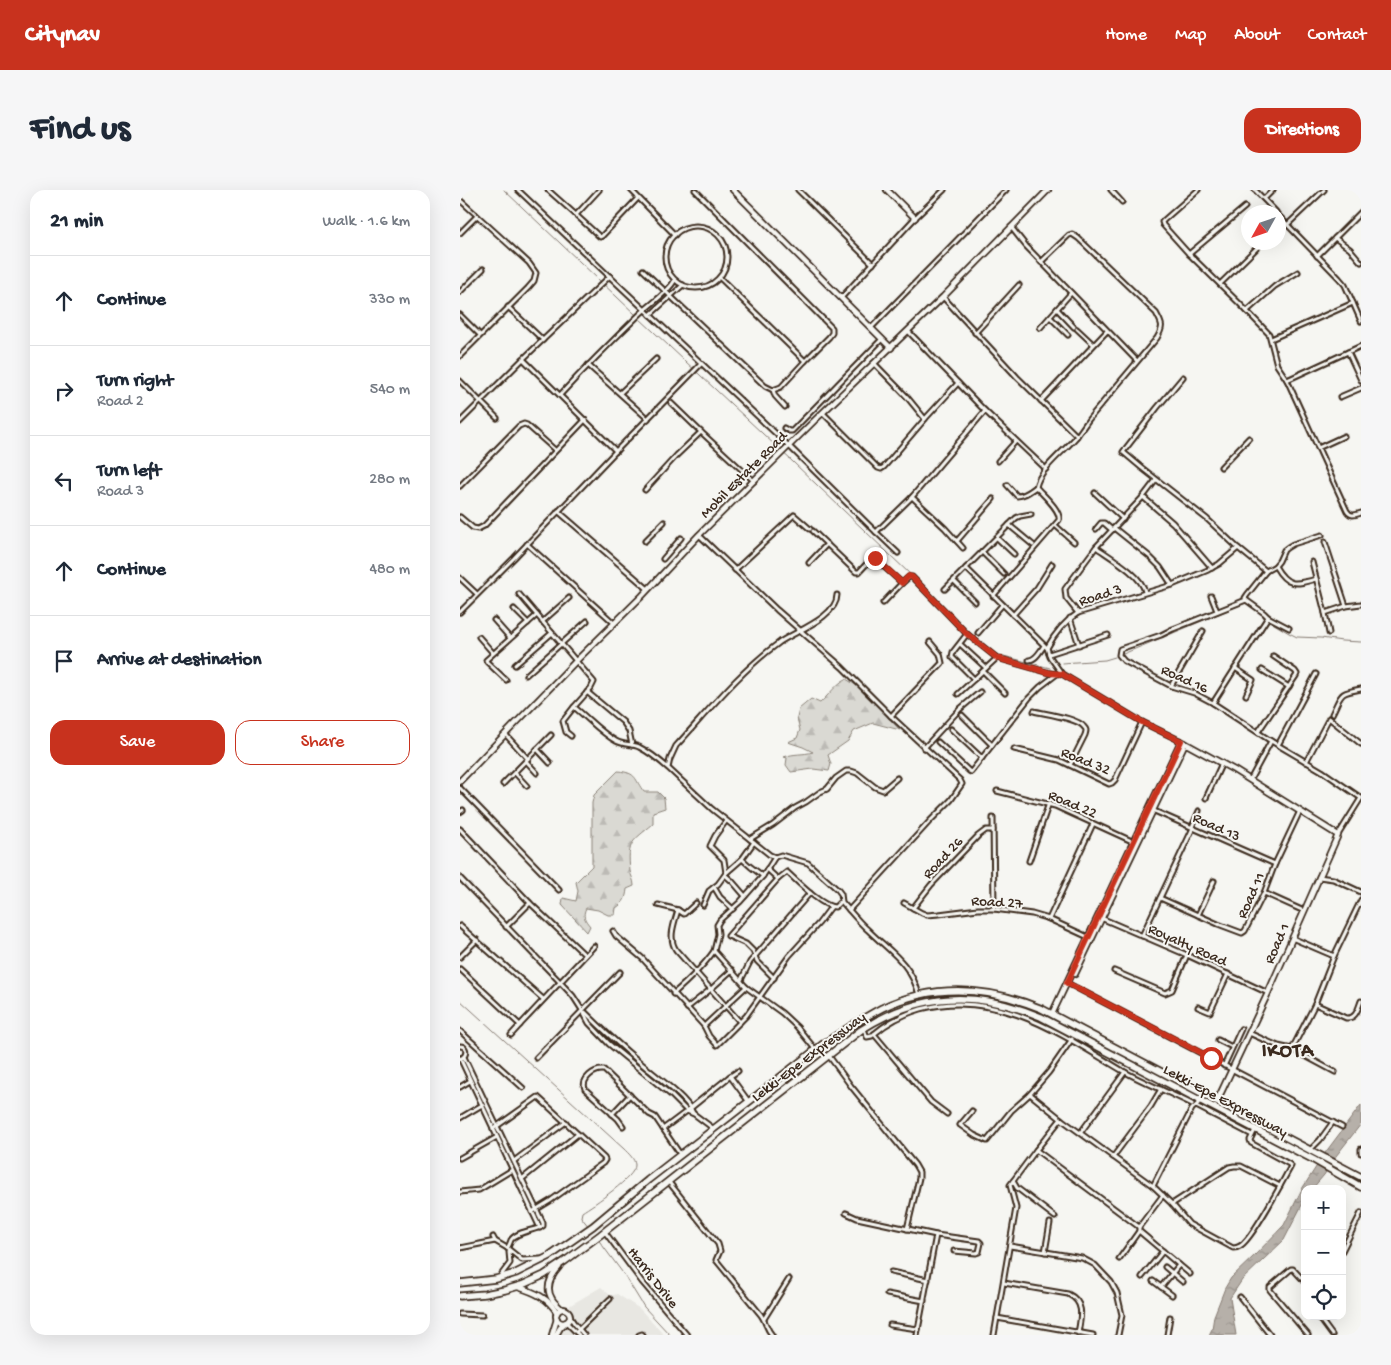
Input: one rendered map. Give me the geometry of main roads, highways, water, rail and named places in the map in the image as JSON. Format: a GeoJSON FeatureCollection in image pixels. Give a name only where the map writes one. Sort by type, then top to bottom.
{"type":"FeatureCollection","features":[{"type":"Feature","properties":{"kind":"highway","name":"Lekki-Epe Expressway"},"geometry":{"type":"LineString","coordinates":[[460,1283],[496,1279],[516,1273],[550,1256],[593,1226],[648,1180],[715,1130],[815,1050],[849,1027],[882,1008],[919,995],[951,990],[988,992],[1022,1001],[1053,1015],[1309,1150],[1316,1158]]}},
{"type":"Feature","properties":{"kind":"highway","name":"Lekki-Epe Expressway"},"geometry":{"type":"LineString","coordinates":[[460,1296],[505,1290],[534,1280],[603,1233],[863,1028],[888,1014],[930,1001],[957,998],[992,1001],[1028,1011],[1254,1132],[1361,1177]]}},
{"type":"Feature","properties":{"kind":"highway"},"geometry":{"type":"LineString","coordinates":[[849,1027],[855,1034]]}},
{"type":"Feature","properties":{"kind":"highway","name":"Lekki-Epe Expressway"},"geometry":{"type":"LineString","coordinates":[[1334,1167],[1361,1187]]}},
{"type":"Feature","properties":{"kind":"water"},"geometry":{"type":"Polygon","coordinates":[[[1361,1105],[1361,1124],[1315,1185],[1305,1185],[1325,1153],[1361,1105]]]}},
{"type":"Feature","properties":{"kind":"water"},"geometry":{"type":"Polygon","coordinates":[[[1301,1191],[1301,1207],[1284,1240],[1242,1280],[1230,1298],[1236,1335],[1209,1335],[1214,1316],[1231,1278],[1284,1225],[1301,1191]]]}},
{"type":"Feature","properties":{"kind":"waterway"},"geometry":{"type":"LineString","coordinates":[[504,190],[636,315]]}},
{"type":"Feature","properties":{"kind":"waterway"},"geometry":{"type":"LineString","coordinates":[[639,318],[912,576]]}},
{"type":"Feature","properties":{"kind":"waterway"},"geometry":{"type":"LineString","coordinates":[[1123,654],[1245,603]]}},
{"type":"Feature","properties":{"kind":"waterway"},"geometry":{"type":"LineString","coordinates":[[948,613],[974,638]]}},
{"type":"Feature","properties":{"kind":"waterway"},"geometry":{"type":"LineString","coordinates":[[1269,621],[1297,637],[1361,642]]}},
{"type":"Feature","properties":{"kind":"waterway"},"geometry":{"type":"LineString","coordinates":[[987,648],[996,654],[1050,668]]}},
{"type":"Feature","properties":{"kind":"waterway"},"geometry":{"type":"LineString","coordinates":[[1062,663],[1105,660],[1115,657]]}},
{"type":"Feature","properties":{"kind":"waterway"},"geometry":{"type":"LineString","coordinates":[[460,1000],[624,1149],[634,1161],[633,1170],[622,1183],[582,1212],[581,1217],[589,1227]]}},
{"type":"Feature","properties":{"kind":"waterway"},"geometry":{"type":"LineString","coordinates":[[597,1238],[625,1276],[644,1307],[670,1335]]}},
{"type":"Feature","properties":{"kind":"district","name":"IKOTA"},"geometry":{"type":"Point","coordinates":[1288,1049]}}]}
